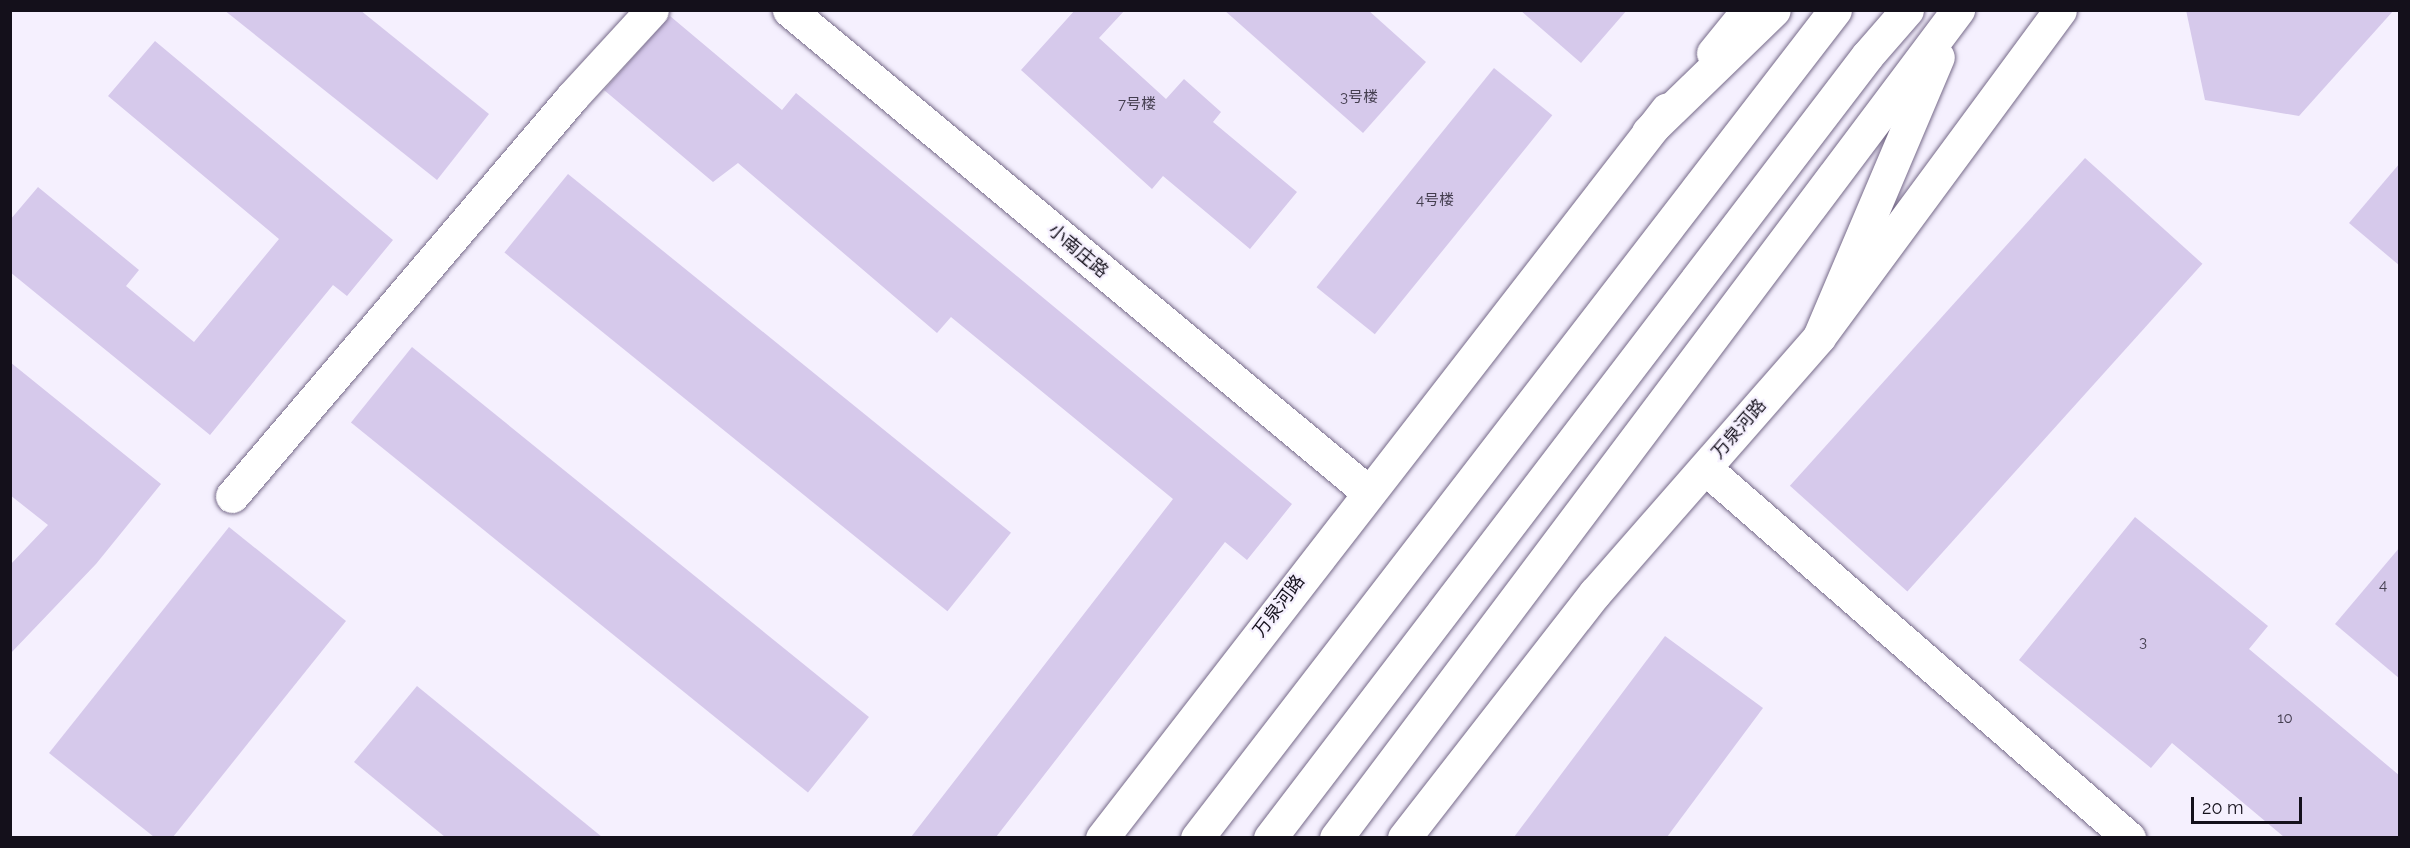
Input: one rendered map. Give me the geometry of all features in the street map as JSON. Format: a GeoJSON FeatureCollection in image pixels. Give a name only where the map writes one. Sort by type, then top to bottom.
{"type":"FeatureCollection","features":[{"type":"Feature","properties":{"kind":"main road"},"geometry":{"type":"LineString","coordinates":[[232,496],[572,97],[652,10]]}},
{"type":"Feature","properties":{"kind":"main road","name":"小南庄路"},"geometry":{"type":"LineString","coordinates":[[789,10],[1367,491]]}},
{"type":"Feature","properties":{"kind":"main road","name":"万泉河路"},"geometry":{"type":"LineString","coordinates":[[1102,837],[1367,491],[1648,132],[1748,10]]}},
{"type":"Feature","properties":{"kind":"main road"},"geometry":{"type":"LineString","coordinates":[[1648,132],[1774,10]]}},
{"type":"Feature","properties":{"kind":"main road"},"geometry":{"type":"LineString","coordinates":[[1197,837],[1835,10]]}},
{"type":"Feature","properties":{"kind":"main road"},"geometry":{"type":"LineString","coordinates":[[1270,837],[1867,56],[1907,10]]}},
{"type":"Feature","properties":{"kind":"main road"},"geometry":{"type":"LineString","coordinates":[[1819,337],[1958,10]]}},
{"type":"Feature","properties":{"kind":"main road"},"geometry":{"type":"LineString","coordinates":[[1336,837],[1958,10]]}},
{"type":"Feature","properties":{"kind":"main road","name":"万泉河路"},"geometry":{"type":"LineString","coordinates":[[1404,837],[1595,593],[1819,337],[2060,10]]}},
{"type":"Feature","properties":{"kind":"main road"},"geometry":{"type":"LineString","coordinates":[[1705,468],[2129,837]]}},
{"type":"Feature","properties":{"kind":"building"},"geometry":{"type":"Polygon","coordinates":[[[224,10],[360,10],[489,114],[437,180],[224,10]]]}},
{"type":"Feature","properties":{"kind":"building"},"geometry":{"type":"Polygon","coordinates":[[[1075,10],[1125,10],[1099,38],[1166,99],[1184,79],[1221,112],[1213,122],[1297,192],[1250,249],[1163,176],[1152,189],[1021,70],[1075,10]]]}},
{"type":"Feature","properties":{"kind":"building"},"geometry":{"type":"Polygon","coordinates":[[[1224,10],[1368,10],[1426,62],[1363,133],[1224,10]]]}},
{"type":"Feature","properties":{"kind":"building"},"geometry":{"type":"Polygon","coordinates":[[[1520,10],[1627,10],[1581,63],[1520,10]]]}},
{"type":"Feature","properties":{"kind":"building"},"geometry":{"type":"Polygon","coordinates":[[[2186,10],[2394,10],[2299,116],[2205,100],[2186,10]]]}},
{"type":"Feature","properties":{"kind":"building"},"geometry":{"type":"Polygon","coordinates":[[[670,16],[782,110],[796,93],[1292,504],[1247,560],[1225,542],[996,837],[911,837],[1173,499],[951,317],[937,333],[738,163],[713,182],[604,90],[670,16]]]}},
{"type":"Feature","properties":{"kind":"building"},"geometry":{"type":"Polygon","coordinates":[[[155,41],[393,240],[347,296],[333,285],[210,435],[10,272],[10,220],[38,187],[139,270],[126,286],[194,342],[279,239],[108,96],[155,41]]]}},
{"type":"Feature","properties":{"kind":"building"},"geometry":{"type":"Polygon","coordinates":[[[1494,68],[1552,115],[1375,334],[1317,287],[1494,68]]]}},
{"type":"Feature","properties":{"kind":"building"},"geometry":{"type":"Polygon","coordinates":[[[2085,158],[2202,264],[1907,591],[1790,486],[2085,158]]]}},
{"type":"Feature","properties":{"kind":"building"},"geometry":{"type":"Polygon","coordinates":[[[2400,163],[2400,266],[2349,223],[2400,163]]]}},
{"type":"Feature","properties":{"kind":"building"},"geometry":{"type":"Polygon","coordinates":[[[568,174],[1011,533],[947,611],[504,252],[568,174]]]}},
{"type":"Feature","properties":{"kind":"building"},"geometry":{"type":"Polygon","coordinates":[[[412,347],[869,717],[808,792],[351,422],[412,347]]]}},
{"type":"Feature","properties":{"kind":"building"},"geometry":{"type":"Polygon","coordinates":[[[10,362],[161,484],[96,564],[10,654],[10,565],[48,525],[10,495],[10,362]]]}},
{"type":"Feature","properties":{"kind":"building"},"geometry":{"type":"Polygon","coordinates":[[[2135,517],[2268,626],[2249,649],[2400,776],[2400,837],[2284,837],[2172,743],[2151,768],[2019,660],[2135,517]]]}},
{"type":"Feature","properties":{"kind":"building"},"geometry":{"type":"Polygon","coordinates":[[[229,527],[346,621],[173,837],[154,837],[49,753],[229,527]]]}},
{"type":"Feature","properties":{"kind":"building"},"geometry":{"type":"Polygon","coordinates":[[[2400,547],[2400,679],[2335,624],[2400,547]]]}},
{"type":"Feature","properties":{"kind":"building"},"geometry":{"type":"Polygon","coordinates":[[[1665,636],[1763,708],[1667,837],[1514,837],[1665,636]]]}},
{"type":"Feature","properties":{"kind":"building"},"geometry":{"type":"Polygon","coordinates":[[[417,686],[602,837],[445,837],[354,762],[417,686]]]}}]}
